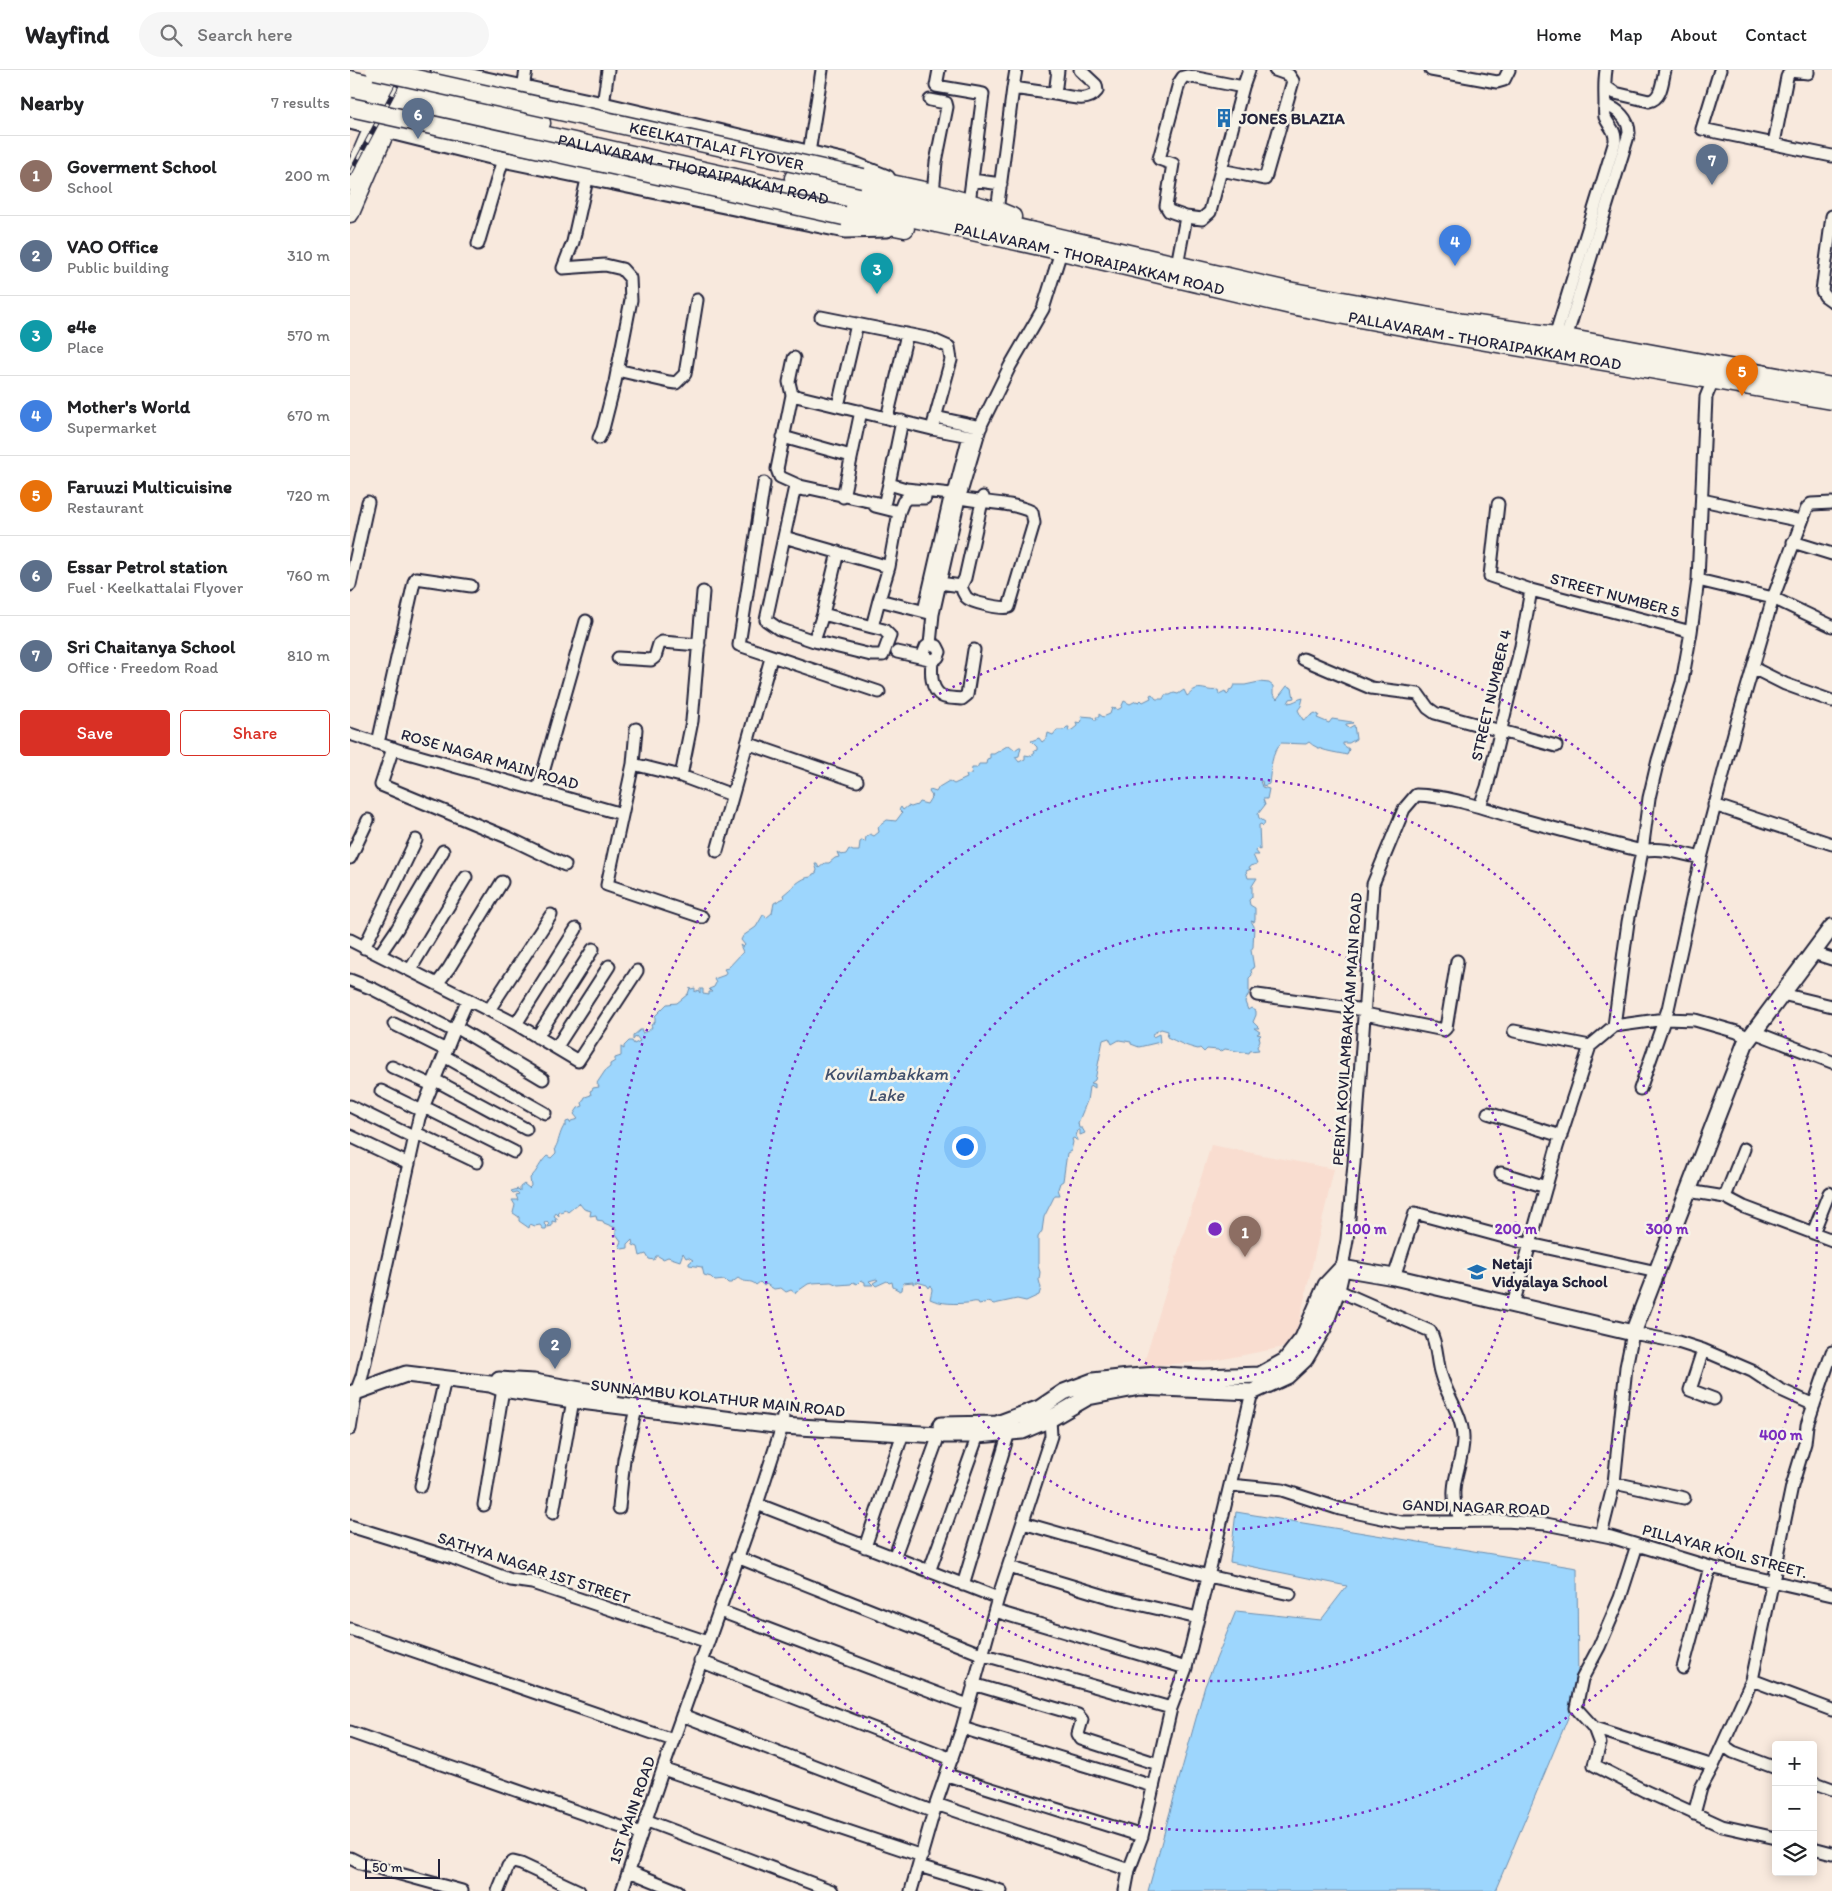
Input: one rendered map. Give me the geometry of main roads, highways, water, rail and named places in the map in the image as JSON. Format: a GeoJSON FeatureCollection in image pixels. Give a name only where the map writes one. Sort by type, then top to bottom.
{"type":"FeatureCollection","features":[{"type":"Feature","properties":{"kind":"main road","name":"KEELKATTALAI FLYOVER"},"geometry":{"type":"LineString","coordinates":[[375,70],[933,193],[997,211],[1060,242]]}},
{"type":"Feature","properties":{"kind":"main road"},"geometry":{"type":"LineString","coordinates":[[394,96],[399,70]]}},
{"type":"Feature","properties":{"kind":"main road"},"geometry":{"type":"LineString","coordinates":[[350,181],[379,129],[394,96],[414,70]]}},
{"type":"Feature","properties":{"kind":"main road","name":"PALLAVARAM - THORAIPAKKAM ROAD"},"geometry":{"type":"LineString","coordinates":[[350,80],[394,96],[1034,246],[1060,242],[1290,305],[1439,333],[1713,380],[1733,376],[1832,387]]}},
{"type":"Feature","properties":{"kind":"main road","name":"PALLAVARAM - THORAIPAKKAM ROAD"},"geometry":{"type":"LineString","coordinates":[[350,92],[394,96],[531,121],[1060,242],[1177,265],[1288,292],[1463,323],[1561,337],[1832,400]]}},
{"type":"Feature","properties":{"kind":"main road"},"geometry":{"type":"LineString","coordinates":[[350,107],[844,216],[959,238],[1034,246]]}},
{"type":"Feature","properties":{"kind":"main road"},"geometry":{"type":"LineString","coordinates":[[350,213],[379,129]]}},
{"type":"Feature","properties":{"kind":"water","name":"Kovilambakkam Lake"},"geometry":{"type":"Polygon","coordinates":[[[1259,682],[1269,683],[1273,686],[1273,694],[1277,699],[1287,686],[1292,688],[1294,698],[1290,699],[1288,703],[1303,698],[1298,710],[1303,720],[1315,713],[1319,715],[1317,718],[1329,723],[1332,719],[1352,722],[1346,724],[1346,726],[1349,728],[1354,725],[1356,739],[1349,743],[1343,743],[1349,749],[1347,755],[1322,749],[1309,742],[1306,744],[1281,743],[1273,756],[1269,784],[1263,786],[1262,781],[1260,781],[1262,787],[1269,789],[1267,799],[1263,799],[1265,805],[1258,814],[1259,818],[1265,822],[1263,826],[1259,825],[1260,850],[1257,848],[1255,850],[1259,855],[1253,855],[1257,864],[1250,866],[1249,868],[1251,869],[1246,871],[1248,878],[1257,878],[1252,886],[1252,897],[1249,900],[1250,905],[1255,908],[1255,920],[1254,922],[1251,921],[1254,926],[1253,947],[1251,950],[1254,968],[1251,970],[1249,993],[1245,1002],[1248,1010],[1251,1008],[1256,1011],[1253,1022],[1259,1028],[1254,1028],[1260,1032],[1257,1034],[1261,1035],[1257,1047],[1259,1050],[1250,1051],[1249,1053],[1225,1049],[1220,1052],[1207,1049],[1204,1052],[1200,1048],[1189,1047],[1167,1037],[1168,1031],[1161,1029],[1152,1034],[1153,1037],[1159,1034],[1160,1042],[1139,1047],[1131,1044],[1131,1042],[1119,1040],[1112,1044],[1109,1038],[1103,1040],[1095,1080],[1091,1083],[1095,1084],[1095,1088],[1089,1087],[1087,1101],[1078,1123],[1079,1128],[1082,1128],[1085,1133],[1080,1135],[1080,1130],[1078,1130],[1076,1136],[1078,1140],[1072,1139],[1071,1151],[1067,1153],[1063,1181],[1058,1189],[1060,1195],[1055,1195],[1044,1217],[1042,1231],[1038,1237],[1038,1266],[1041,1288],[1039,1295],[1026,1301],[1017,1299],[994,1304],[988,1302],[979,1304],[978,1302],[953,1303],[938,1302],[930,1299],[931,1285],[929,1288],[927,1285],[917,1282],[913,1284],[913,1282],[903,1283],[902,1290],[900,1291],[893,1287],[892,1282],[889,1283],[887,1281],[876,1286],[873,1283],[878,1280],[876,1279],[869,1281],[873,1285],[865,1285],[865,1282],[861,1280],[857,1284],[853,1282],[851,1284],[838,1285],[831,1282],[812,1283],[795,1293],[791,1290],[786,1292],[781,1288],[774,1289],[766,1284],[764,1286],[760,1282],[756,1285],[738,1278],[731,1283],[725,1280],[715,1281],[711,1277],[704,1275],[702,1267],[689,1265],[693,1260],[688,1257],[686,1258],[683,1253],[680,1261],[668,1257],[663,1259],[658,1256],[654,1260],[649,1259],[646,1254],[640,1256],[638,1247],[633,1245],[632,1240],[628,1244],[628,1248],[622,1249],[619,1246],[621,1241],[616,1234],[616,1228],[597,1220],[596,1215],[590,1216],[591,1211],[584,1209],[579,1203],[568,1212],[564,1209],[562,1213],[558,1211],[559,1216],[556,1213],[554,1216],[558,1219],[555,1219],[556,1222],[552,1221],[552,1226],[548,1227],[549,1223],[545,1222],[546,1229],[543,1229],[540,1225],[530,1224],[529,1228],[519,1221],[519,1217],[513,1213],[515,1205],[512,1200],[518,1200],[516,1195],[519,1194],[511,1191],[518,1189],[520,1191],[520,1187],[524,1184],[529,1188],[531,1186],[530,1178],[547,1156],[551,1158],[556,1153],[555,1148],[562,1129],[566,1126],[566,1122],[569,1121],[570,1123],[578,1119],[574,1114],[578,1108],[583,1106],[582,1103],[585,1097],[591,1095],[590,1091],[593,1088],[599,1087],[597,1083],[610,1067],[610,1064],[615,1061],[615,1058],[621,1056],[621,1047],[624,1049],[624,1046],[629,1041],[632,1041],[634,1044],[640,1041],[636,1036],[633,1040],[633,1036],[640,1030],[642,1030],[642,1033],[650,1029],[651,1025],[655,1022],[655,1016],[667,1004],[677,1003],[688,994],[690,988],[695,988],[695,992],[698,990],[700,993],[700,989],[703,989],[703,994],[709,995],[709,992],[712,992],[709,989],[714,987],[716,983],[714,979],[725,975],[724,969],[728,968],[743,952],[740,945],[743,947],[745,945],[741,940],[743,936],[756,927],[763,915],[766,918],[772,913],[774,903],[784,898],[783,895],[800,881],[816,873],[815,864],[819,868],[825,863],[829,863],[839,857],[837,852],[841,855],[846,854],[849,849],[859,851],[860,842],[863,840],[865,842],[866,837],[870,834],[874,836],[879,832],[878,827],[887,820],[896,821],[902,813],[899,810],[901,807],[903,810],[908,806],[917,805],[919,802],[927,804],[932,796],[929,792],[930,790],[936,792],[939,787],[949,781],[954,784],[967,778],[966,775],[971,774],[972,768],[977,768],[979,764],[986,764],[990,754],[994,754],[1009,745],[1015,750],[1021,747],[1019,756],[1015,757],[1019,762],[1025,759],[1025,755],[1031,756],[1037,750],[1037,747],[1031,741],[1039,738],[1042,742],[1047,738],[1048,733],[1053,735],[1057,730],[1064,730],[1067,727],[1069,727],[1068,731],[1072,730],[1077,726],[1076,722],[1080,723],[1082,721],[1081,716],[1093,717],[1094,720],[1097,720],[1096,717],[1099,717],[1099,714],[1103,717],[1110,714],[1112,708],[1114,709],[1115,707],[1117,710],[1121,708],[1124,701],[1130,704],[1141,700],[1143,702],[1151,698],[1150,695],[1152,694],[1156,699],[1163,699],[1165,695],[1178,694],[1184,690],[1187,696],[1196,689],[1218,690],[1219,694],[1225,691],[1227,695],[1234,685],[1259,682]]]}},
{"type":"Feature","properties":{"kind":"water"},"geometry":{"type":"Polygon","coordinates":[[[1236,1512],[1577,1568],[1578,1694],[1495,1891],[1148,1891],[1205,1686],[1236,1611],[1321,1620],[1347,1586],[1230,1562],[1236,1512]]]}},
{"type":"Feature","properties":{"kind":"railway"},"geometry":{"type":"LineString","coordinates":[[350,174],[405,70]]}},
{"type":"Feature","properties":{"kind":"place","name":"JONES BLAZIA"},"geometry":{"type":"Point","coordinates":[1224,118]}},
{"type":"Feature","properties":{"kind":"place","name":"Essar Petrol station"},"geometry":{"type":"Point","coordinates":[418,139]}},
{"type":"Feature","properties":{"kind":"place","name":"Sri Chaitanya School"},"geometry":{"type":"Point","coordinates":[1712,185]}},
{"type":"Feature","properties":{"kind":"place","name":"Mother's World"},"geometry":{"type":"Point","coordinates":[1455,266]}},
{"type":"Feature","properties":{"kind":"place","name":"e4e"},"geometry":{"type":"Point","coordinates":[877,294]}},
{"type":"Feature","properties":{"kind":"place","name":"Faruuzi Multicuisine"},"geometry":{"type":"Point","coordinates":[1742,396]}},
{"type":"Feature","properties":{"kind":"place","name":"Goverment School"},"geometry":{"type":"Point","coordinates":[1245,1257]}},
{"type":"Feature","properties":{"kind":"place","name":"Netaji Vidyalaya School"},"geometry":{"type":"Point","coordinates":[1477,1272]}},
{"type":"Feature","properties":{"kind":"place","name":"VAO Office"},"geometry":{"type":"Point","coordinates":[555,1369]}}]}
